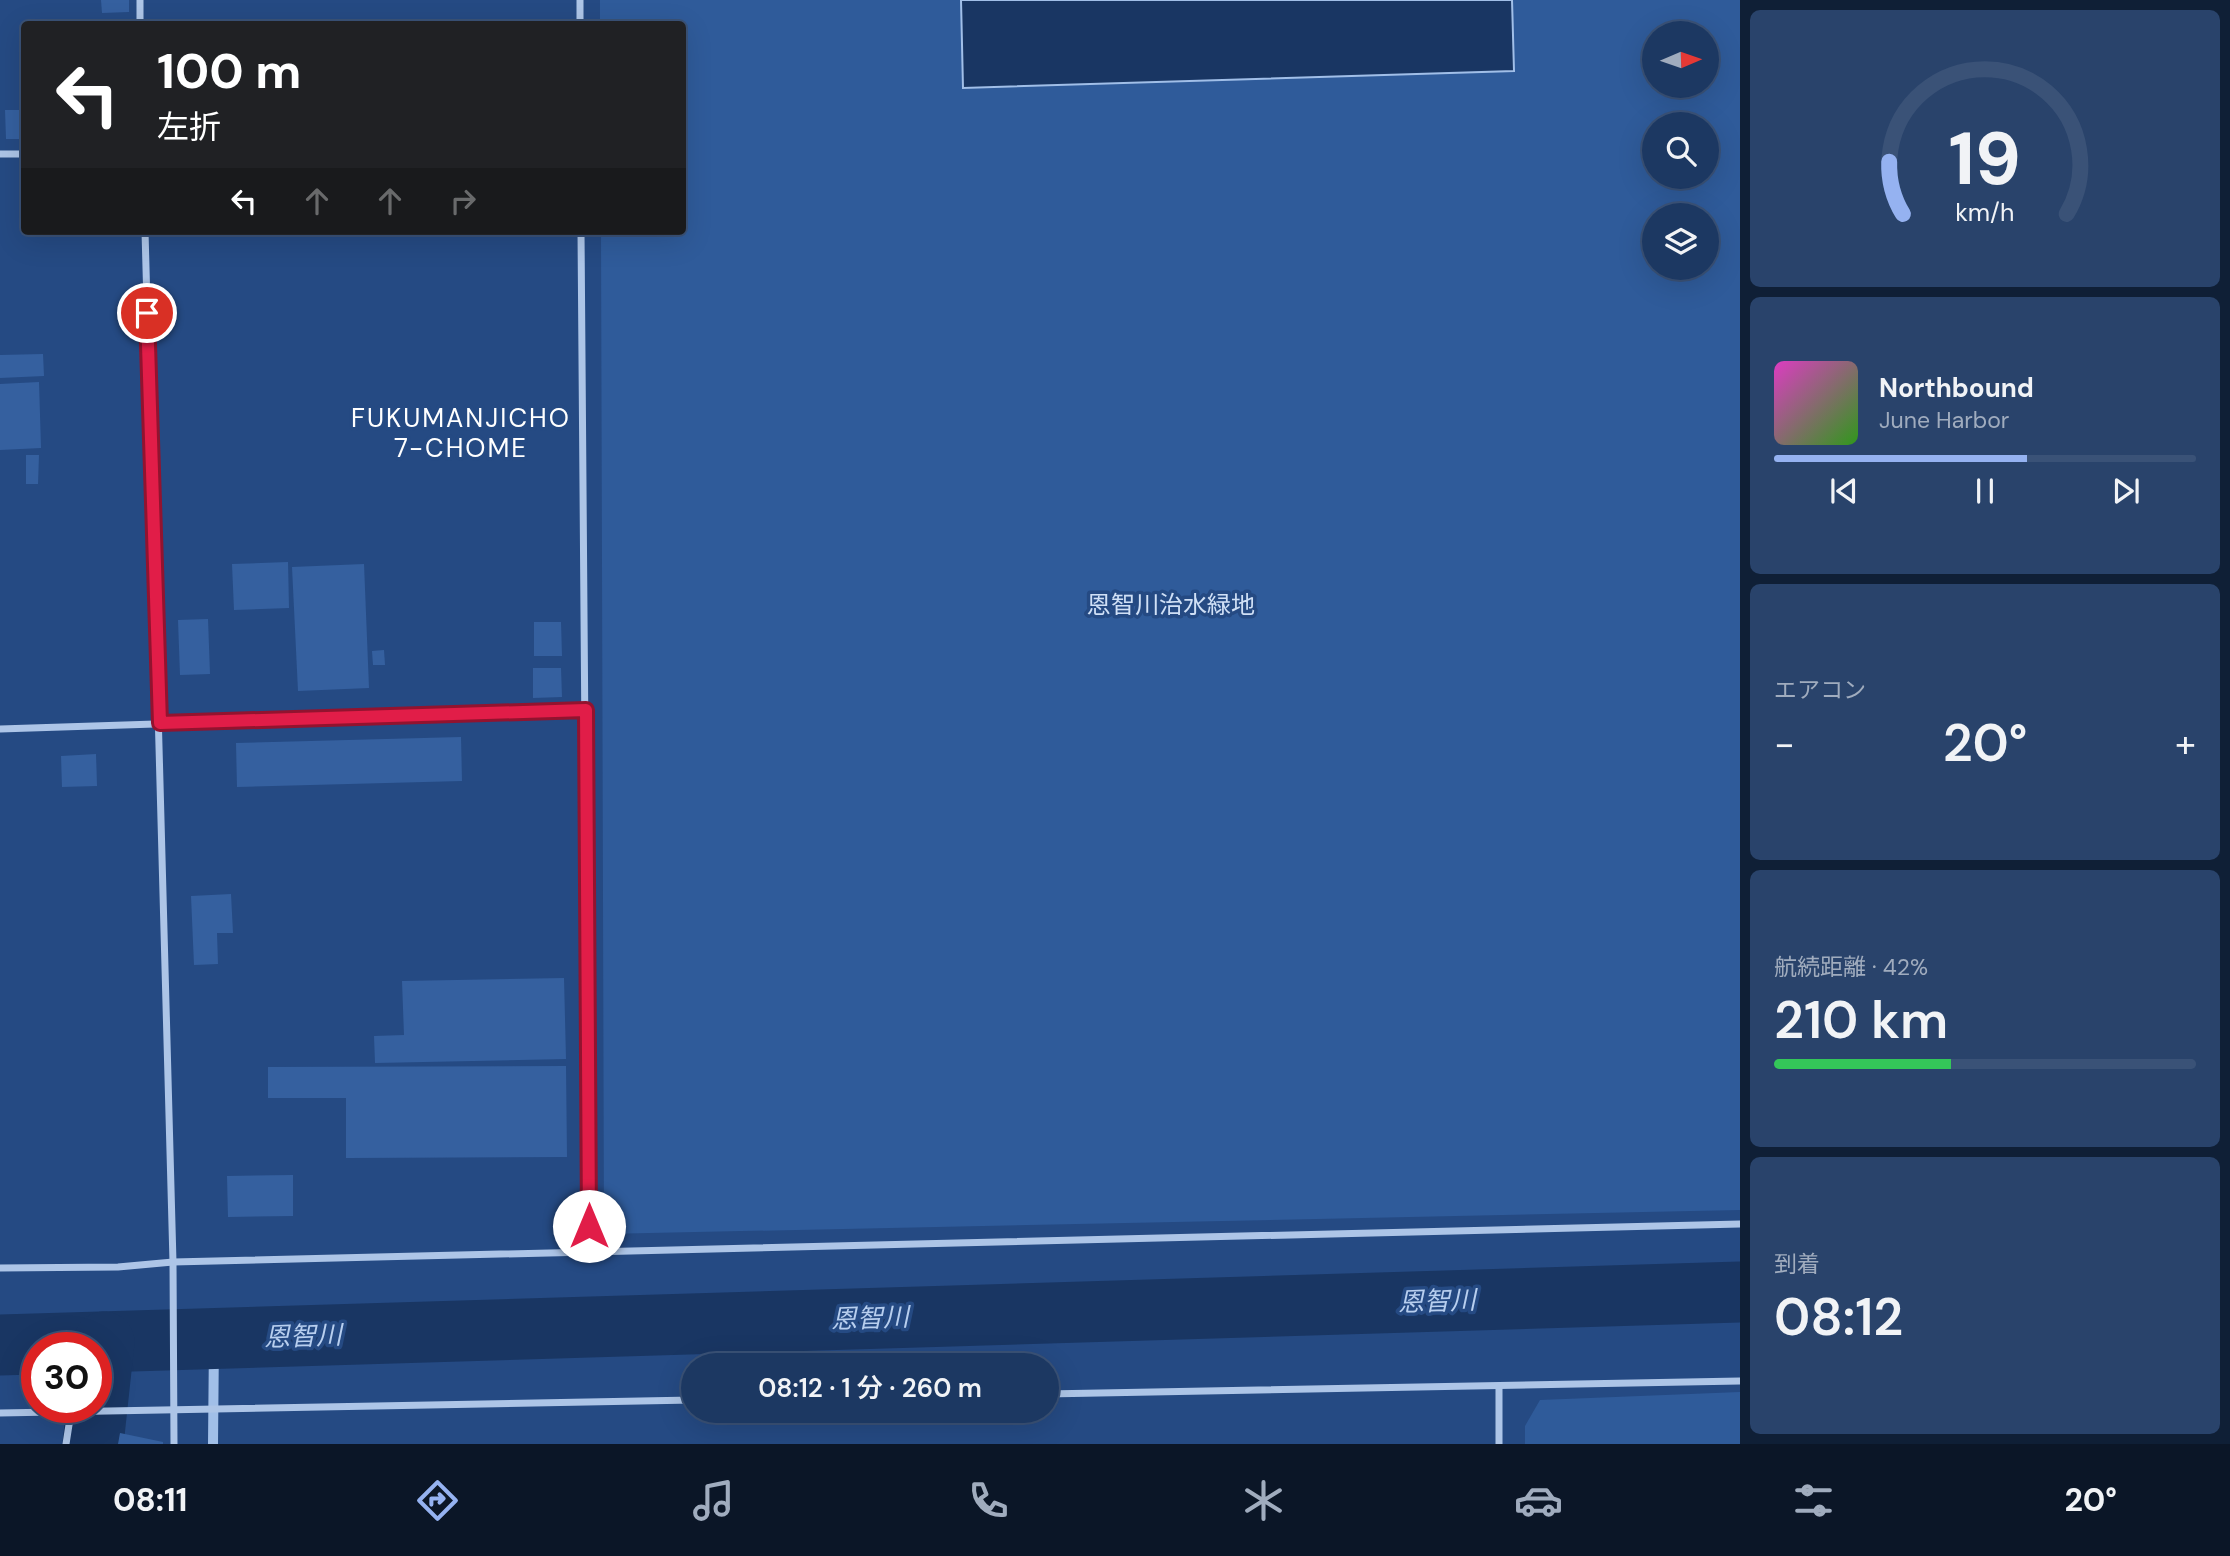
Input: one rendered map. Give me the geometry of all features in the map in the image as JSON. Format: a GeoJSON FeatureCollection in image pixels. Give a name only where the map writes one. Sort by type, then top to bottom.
{"type":"FeatureCollection","features":[{"type":"Feature","properties":{"kind":"street"},"geometry":{"type":"LineString","coordinates":[[140,0],[140,21]]}},
{"type":"Feature","properties":{"kind":"street"},"geometry":{"type":"LineString","coordinates":[[580,0],[580,21]]}},
{"type":"Feature","properties":{"kind":"street"},"geometry":{"type":"LineString","coordinates":[[0,154],[21,154]]}},
{"type":"Feature","properties":{"kind":"street"},"geometry":{"type":"LineString","coordinates":[[145,235],[173,1262],[173,1444]]}},
{"type":"Feature","properties":{"kind":"street"},"geometry":{"type":"LineString","coordinates":[[581,235],[589,1253]]}},
{"type":"Feature","properties":{"kind":"street"},"geometry":{"type":"LineString","coordinates":[[0,729],[586,710]]}},
{"type":"Feature","properties":{"kind":"street"},"geometry":{"type":"LineString","coordinates":[[0,1268],[1740,1224]]}},
{"type":"Feature","properties":{"kind":"street"},"geometry":{"type":"LineString","coordinates":[[1059,1395],[1740,1381]]}},
{"type":"Feature","properties":{"kind":"street"},"geometry":{"type":"LineString","coordinates":[[1499,1387],[1499,1444]]}},
{"type":"Feature","properties":{"kind":"street"},"geometry":{"type":"LineString","coordinates":[[112,1411],[681,1400]]}},
{"type":"Feature","properties":{"kind":"street"},"geometry":{"type":"LineString","coordinates":[[0,1413],[21,1413]]}},
{"type":"Feature","properties":{"kind":"street"},"geometry":{"type":"LineString","coordinates":[[66,1444],[69,1423]]}},
{"type":"Feature","properties":{"kind":"green space","name":"恩智川治水緑地"},"geometry":{"type":"Polygon","coordinates":[[[600,0],[1740,0],[1740,1210],[604,1234],[601,235],[686,235],[686,21],[600,21],[600,0]]]}},
{"type":"Feature","properties":{"kind":"green space"},"geometry":{"type":"Polygon","coordinates":[[[1740,1392],[1740,1444],[1525,1444],[1525,1426],[1540,1400],[1740,1392]]]}},
{"type":"Feature","properties":{"kind":"shaded area"},"geometry":{"type":"Polygon","coordinates":[[[961,0],[1512,0],[1514,71],[963,88],[961,0]]]}},
{"type":"Feature","properties":{"kind":"building"},"geometry":{"type":"Polygon","coordinates":[[[101,0],[129,0],[129,12],[102,13],[101,0]]]}},
{"type":"Feature","properties":{"kind":"building"},"geometry":{"type":"Polygon","coordinates":[[[5,110],[21,110],[20,139],[6,139],[5,110]]]}},
{"type":"Feature","properties":{"kind":"building"},"geometry":{"type":"Polygon","coordinates":[[[43,354],[44,376],[0,378],[0,355],[43,354]]]}},
{"type":"Feature","properties":{"kind":"building"},"geometry":{"type":"Polygon","coordinates":[[[39,382],[41,448],[0,450],[0,384],[39,382]]]}},
{"type":"Feature","properties":{"kind":"building"},"geometry":{"type":"Polygon","coordinates":[[[26,455],[39,455],[38,484],[26,484],[26,455]]]}},
{"type":"Feature","properties":{"kind":"building"},"geometry":{"type":"Polygon","coordinates":[[[288,562],[289,608],[234,610],[232,564],[288,562]]]}},
{"type":"Feature","properties":{"kind":"building"},"geometry":{"type":"Polygon","coordinates":[[[364,564],[369,688],[298,691],[292,567],[364,564]]]}},
{"type":"Feature","properties":{"kind":"building"},"geometry":{"type":"Polygon","coordinates":[[[208,619],[210,674],[180,675],[178,620],[208,619]]]}},
{"type":"Feature","properties":{"kind":"building"},"geometry":{"type":"Polygon","coordinates":[[[534,622],[561,622],[562,656],[534,656],[534,622]]]}},
{"type":"Feature","properties":{"kind":"building"},"geometry":{"type":"Polygon","coordinates":[[[384,650],[385,665],[373,665],[372,651],[384,650]]]}},
{"type":"Feature","properties":{"kind":"building"},"geometry":{"type":"Polygon","coordinates":[[[533,668],[561,668],[562,697],[533,698],[533,668]]]}},
{"type":"Feature","properties":{"kind":"building"},"geometry":{"type":"Polygon","coordinates":[[[461,737],[462,781],[237,787],[236,743],[461,737]]]}},
{"type":"Feature","properties":{"kind":"building"},"geometry":{"type":"Polygon","coordinates":[[[96,754],[97,786],[62,787],[61,756],[96,754]]]}},
{"type":"Feature","properties":{"kind":"building"},"geometry":{"type":"Polygon","coordinates":[[[231,894],[233,933],[217,933],[218,964],[194,965],[191,896],[231,894]]]}},
{"type":"Feature","properties":{"kind":"building"},"geometry":{"type":"Polygon","coordinates":[[[564,978],[566,1059],[375,1063],[374,1036],[404,1035],[402,981],[564,978]]]}},
{"type":"Feature","properties":{"kind":"building"},"geometry":{"type":"Polygon","coordinates":[[[566,1066],[567,1157],[346,1158],[346,1098],[268,1098],[268,1067],[566,1066]]]}},
{"type":"Feature","properties":{"kind":"building"},"geometry":{"type":"Polygon","coordinates":[[[293,1175],[293,1216],[228,1217],[227,1176],[293,1175]]]}},
{"type":"Feature","properties":{"kind":"building"},"geometry":{"type":"Polygon","coordinates":[[[120,1433],[163,1442],[163,1444],[118,1444],[120,1433]]]}},
{"type":"Feature","properties":{"kind":"waterway","name":"恩智川"},"geometry":{"type":"LineString","coordinates":[[0,1345],[1740,1292]]}},
{"type":"Feature","properties":{"kind":"waterway"},"geometry":{"type":"LineString","coordinates":[[213,1444],[214,1339]]}},
{"type":"Feature","properties":{"kind":"waterway"},"geometry":{"type":"LineString","coordinates":[[93,1444],[95,1423]]}},
{"type":"Feature","properties":{"kind":"district","name":"FUKUMANJICHO 7-CHOME"},"geometry":{"type":"Point","coordinates":[461,433]}},
{"type":"Feature","properties":{"kind":"route"},"geometry":{"type":"LineString","coordinates":[[147,313],[160,723],[586,710],[589,1226]]}}]}
